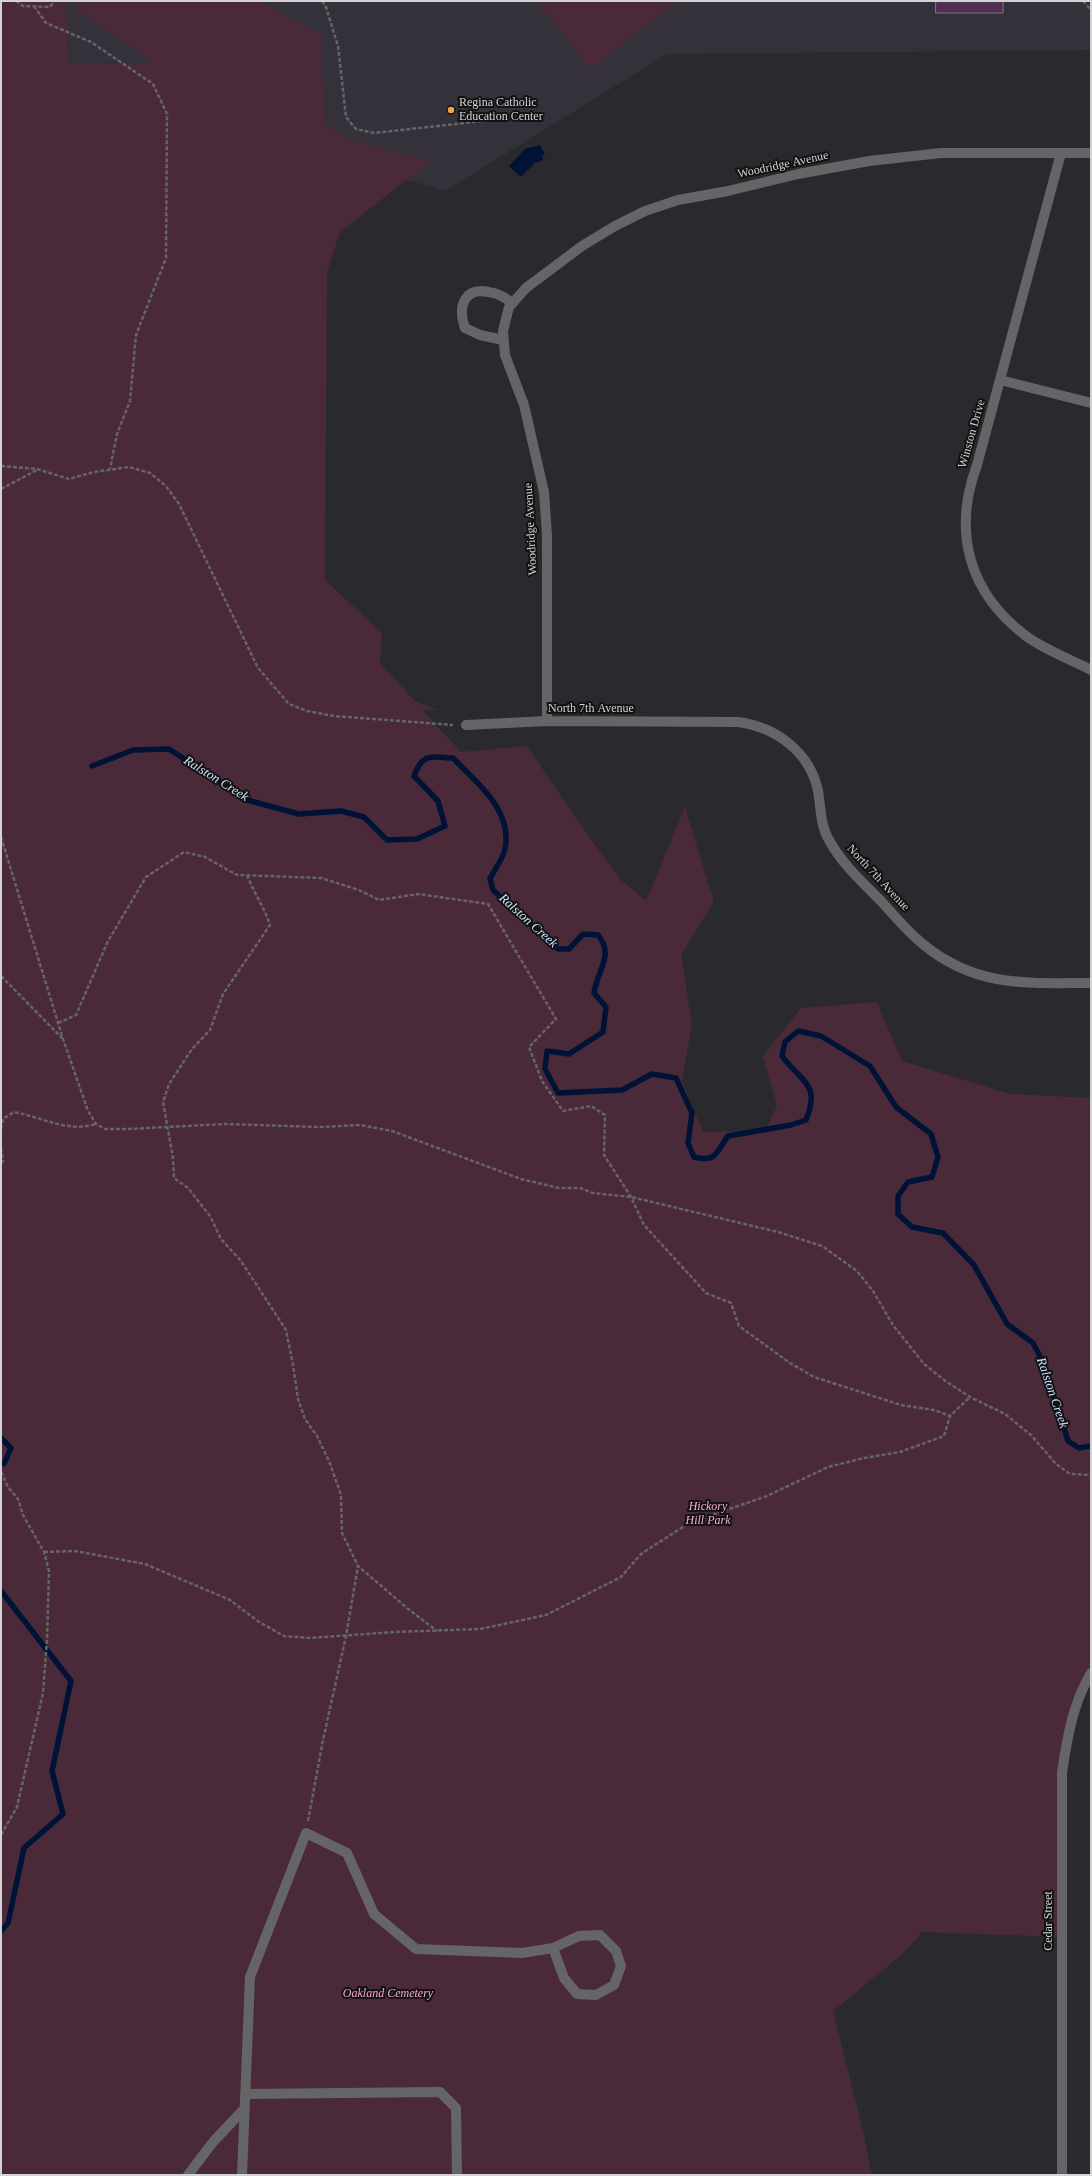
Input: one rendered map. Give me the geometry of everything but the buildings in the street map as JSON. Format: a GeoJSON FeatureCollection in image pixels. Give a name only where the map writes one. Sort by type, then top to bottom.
{"type":"FeatureCollection","features":[{"type":"Feature","properties":{"kind":"street","name":"Winston Drive"},"geometry":{"type":"LineString","coordinates":[[1061,153],[966,505],[965,528],[968,552],[977,578],[988,598],[1006,620],[1028,637],[1091,670]]}},
{"type":"Feature","properties":{"kind":"street","name":"Woodridge Avenue"},"geometry":{"type":"LineString","coordinates":[[547,721],[546,535],[544,492],[526,412],[505,355],[503,340],[503,331],[509,307],[526,288],[582,246],[645,211],[678,200],[728,191],[798,174],[869,162],[940,154],[1091,153]]}},
{"type":"Feature","properties":{"kind":"street"},"geometry":{"type":"LineString","coordinates":[[503,340],[480,335],[465,328],[461,316],[462,303],[470,294],[481,291],[494,293],[513,303]]}},
{"type":"Feature","properties":{"kind":"street"},"geometry":{"type":"LineString","coordinates":[[1000,380],[1091,403]]}},
{"type":"Feature","properties":{"kind":"street","name":"North 7th Avenue"},"geometry":{"type":"LineString","coordinates":[[466,725],[547,721],[738,722],[767,729],[786,740],[801,755],[812,772],[818,790],[821,818],[828,838],[839,858],[924,945],[962,969],[988,978],[1016,983],[1091,983]]}},
{"type":"Feature","properties":{"kind":"street","name":"Cedar Street"},"geometry":{"type":"LineString","coordinates":[[1062,2175],[1062,1773],[1066,1740],[1075,1707],[1091,1673]]}},
{"type":"Feature","properties":{"kind":"street"},"geometry":{"type":"LineString","coordinates":[[242,2175],[250,1977],[306,1833],[347,1853],[374,1914],[416,1949],[522,1952],[553,1948],[578,1936],[600,1935],[616,1951],[621,1966],[614,1985],[596,1995],[577,1994],[564,1978],[553,1948]]}},
{"type":"Feature","properties":{"kind":"street"},"geometry":{"type":"LineString","coordinates":[[245,2094],[440,2092],[456,2108],[457,2175]]}},
{"type":"Feature","properties":{"kind":"street"},"geometry":{"type":"LineString","coordinates":[[188,2175],[213,2142],[245,2108]]}},
{"type":"Feature","properties":{"kind":"path"},"geometry":{"type":"LineString","coordinates":[[16,1],[23,6],[50,7],[54,1]]}},
{"type":"Feature","properties":{"kind":"path"},"geometry":{"type":"LineString","coordinates":[[322,1],[326,7],[338,46],[346,117],[356,129],[374,133],[501,119]]}},
{"type":"Feature","properties":{"kind":"path"},"geometry":{"type":"LineString","coordinates":[[1083,1],[1091,10]]}},
{"type":"Feature","properties":{"kind":"path"},"geometry":{"type":"LineString","coordinates":[[34,6],[46,23],[91,42],[153,84],[168,114],[166,258],[136,335],[130,401],[117,434],[110,469]]}},
{"type":"Feature","properties":{"kind":"path"},"geometry":{"type":"LineString","coordinates":[[1,466],[37,469],[69,479],[110,469],[129,467],[150,473],[166,486],[182,510],[258,668],[289,704],[307,711],[334,716],[466,725]]}},
{"type":"Feature","properties":{"kind":"path"},"geometry":{"type":"LineString","coordinates":[[1,489],[37,469]]}},
{"type":"Feature","properties":{"kind":"path"},"geometry":{"type":"LineString","coordinates":[[1,837],[63,1039],[88,1111],[96,1124],[105,1129],[225,1124],[321,1127],[360,1125],[392,1130],[521,1179],[559,1188],[580,1188],[593,1193],[631,1197],[738,1222],[822,1246],[856,1271],[873,1292],[893,1325],[924,1364],[944,1380],[970,1397],[1005,1414],[1032,1435],[1056,1464],[1070,1474],[1091,1475]]}},
{"type":"Feature","properties":{"kind":"path"},"geometry":{"type":"LineString","coordinates":[[58,1023],[76,1015],[108,941],[146,878],[184,852],[205,857],[237,875],[321,878],[359,890],[379,900],[418,894],[488,904],[556,1019],[529,1047],[542,1081],[563,1111],[591,1106],[605,1115],[604,1155],[631,1197],[644,1225],[706,1294],[731,1302],[739,1326],[790,1363],[814,1377],[901,1405],[934,1410],[950,1416]]}},
{"type":"Feature","properties":{"kind":"path"},"geometry":{"type":"LineString","coordinates":[[247,876],[256,897],[264,909],[270,925],[223,994],[210,1030],[192,1049],[169,1084],[163,1102],[168,1126],[174,1178],[188,1188],[210,1216],[221,1239],[241,1261],[286,1330],[298,1399],[305,1419],[329,1461],[341,1495],[342,1533],[358,1566],[407,1608],[437,1631]]}},
{"type":"Feature","properties":{"kind":"path"},"geometry":{"type":"LineString","coordinates":[[1,976],[63,1039]]}},
{"type":"Feature","properties":{"kind":"path"},"geometry":{"type":"LineString","coordinates":[[1,1129],[3,1119],[14,1112],[67,1127],[86,1128],[96,1124]]}},
{"type":"Feature","properties":{"kind":"path"},"geometry":{"type":"LineString","coordinates":[[1,1148],[3,1160],[1,1164]]}},
{"type":"Feature","properties":{"kind":"path"},"geometry":{"type":"LineString","coordinates":[[44,1552],[75,1551],[145,1564],[230,1600],[259,1622],[284,1636],[310,1638],[480,1629],[546,1615],[621,1577],[641,1554],[689,1523],[767,1496],[828,1467],[922,1446],[944,1436],[950,1416],[970,1397]]}},
{"type":"Feature","properties":{"kind":"path"},"geometry":{"type":"LineString","coordinates":[[1,1472],[8,1487],[18,1500],[24,1515],[44,1552],[49,1571],[47,1640],[42,1693],[16,1807],[1,1835]]}},
{"type":"Feature","properties":{"kind":"path"},"geometry":{"type":"LineString","coordinates":[[306,1833],[323,1740],[346,1636],[358,1566]]}},
{"type":"Feature","properties":{"kind":"shaded area","name":"Regina Catholic Education Center"},"geometry":{"type":"Polygon","coordinates":[[[66,1],[1091,1],[1091,50],[667,54],[445,191],[328,156],[321,61],[68,64],[66,1]]]}},
{"type":"Feature","properties":{"kind":"green space","name":"Hickory Hill Park"},"geometry":{"type":"Polygon","coordinates":[[[1,1],[66,1],[68,64],[149,63],[140,51],[75,10],[80,1],[258,1],[323,35],[321,61],[326,125],[348,139],[430,162],[340,232],[327,272],[325,580],[382,633],[380,663],[415,701],[438,710],[422,710],[461,752],[527,746],[580,824],[621,880],[646,901],[685,807],[714,902],[681,955],[692,1024],[682,1081],[703,1132],[765,1131],[777,1106],[763,1056],[801,1008],[877,1002],[902,1061],[1010,1094],[1091,1098],[1091,1677],[1075,1707],[1062,1773],[1062,1937],[922,1932],[905,1952],[833,2011],[863,2130],[872,2175],[1,2175],[1,1]]]}},
{"type":"Feature","properties":{"kind":"green space"},"geometry":{"type":"Polygon","coordinates":[[[537,1],[677,1],[591,69],[537,1]]]}},
{"type":"Feature","properties":{"kind":"water"},"geometry":{"type":"Polygon","coordinates":[[[540,145],[545,154],[542,156],[543,160],[535,163],[521,177],[509,166],[525,149],[540,145]]]}},
{"type":"Feature","properties":{"kind":"waterway","name":"Ralston Creek"},"geometry":{"type":"LineString","coordinates":[[92,766],[133,750],[169,749],[247,800],[299,814],[341,811],[364,817],[387,840],[417,839],[445,826],[438,801],[414,776],[417,768],[424,759],[433,757],[453,758],[491,798],[504,822],[506,835],[505,849],[490,879],[493,890],[558,949],[569,949],[583,934],[598,935],[603,943],[605,950],[604,963],[594,993],[606,1007],[603,1032],[569,1054],[547,1051],[545,1069],[558,1093],[622,1090],[652,1074],[676,1078],[692,1113],[688,1143],[694,1157],[707,1158],[715,1155],[728,1136],[791,1125],[806,1120],[810,1108],[810,1090],[807,1084],[782,1056],[785,1042],[798,1031],[821,1036],[870,1066],[896,1107],[931,1134],[938,1157],[932,1177],[908,1182],[898,1196],[898,1214],[912,1227],[943,1233],[974,1265],[1007,1324],[1033,1343],[1043,1362],[1068,1441],[1079,1448],[1091,1446]]}},
{"type":"Feature","properties":{"kind":"waterway"},"geometry":{"type":"LineString","coordinates":[[1,1438],[11,1448],[4,1464]]}},
{"type":"Feature","properties":{"kind":"waterway"},"geometry":{"type":"LineString","coordinates":[[1,1591],[71,1681],[52,1771],[63,1814],[24,1848],[8,1923],[1,1931]]}},
{"type":"Feature","properties":{"kind":"place","name":"Regina Catholic Education Center"},"geometry":{"type":"Point","coordinates":[451,110]}},
{"type":"Feature","properties":{"kind":"park label","name":"Oakland Cemetery"},"geometry":{"type":"Point","coordinates":[388,1994]}}]}
